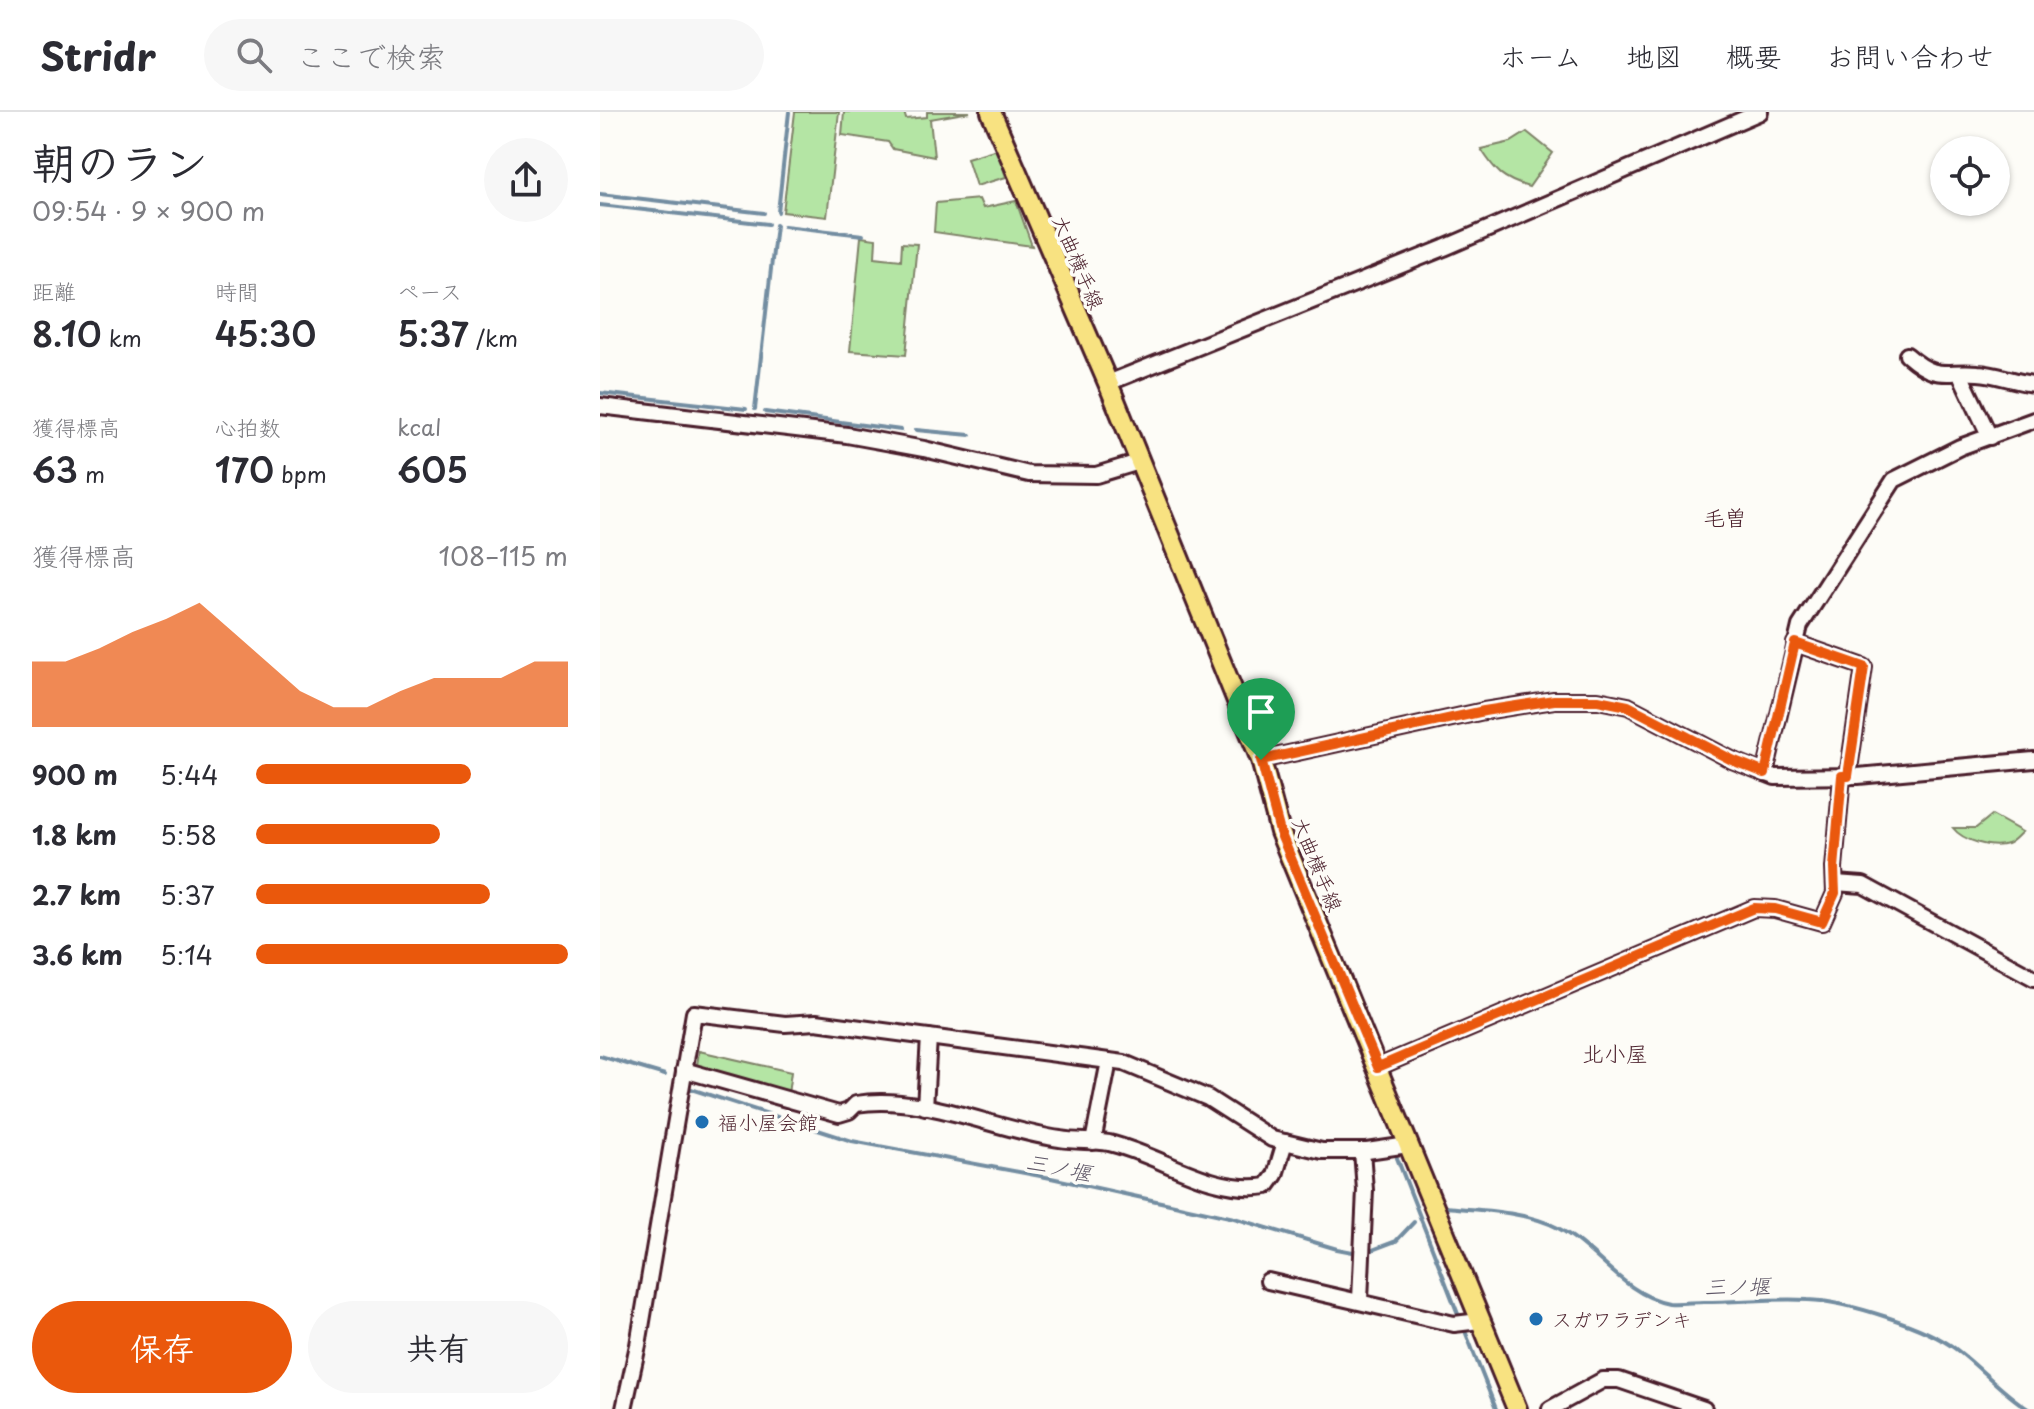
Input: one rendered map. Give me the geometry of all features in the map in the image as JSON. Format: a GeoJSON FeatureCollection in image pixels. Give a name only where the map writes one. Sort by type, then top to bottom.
{"type":"FeatureCollection","features":[{"type":"Feature","properties":{"kind":"main road","name":"大曲横手線"},"geometry":{"type":"LineString","coordinates":[[991,112],[1108,383],[1261,760],[1280,832],[1517,1409]]}},
{"type":"Feature","properties":{"kind":"street"},"geometry":{"type":"LineString","coordinates":[[1108,383],[1444,248],[1760,112]]}},
{"type":"Feature","properties":{"kind":"street"},"geometry":{"type":"LineString","coordinates":[[1907,355],[1922,368],[1938,373],[1978,373],[2034,384]]}},
{"type":"Feature","properties":{"kind":"street"},"geometry":{"type":"LineString","coordinates":[[1960,374],[1990,437]]}},
{"type":"Feature","properties":{"kind":"street"},"geometry":{"type":"LineString","coordinates":[[600,406],[847,435],[924,449],[1029,474],[1096,475],[1139,462]]}},
{"type":"Feature","properties":{"kind":"street"},"geometry":{"type":"LineString","coordinates":[[1765,773],[1800,626],[1894,480],[1960,447],[2034,420]]}},
{"type":"Feature","properties":{"kind":"street"},"geometry":{"type":"LineString","coordinates":[[1378,1067],[1754,908],[1775,909],[1822,922],[1835,893],[1845,776],[1864,667],[1795,643]]}},
{"type":"Feature","properties":{"kind":"street"},"geometry":{"type":"LineString","coordinates":[[1261,760],[1484,711],[1554,700],[1598,700],[1628,706],[1732,760],[1775,777],[1845,776],[2034,760]]}},
{"type":"Feature","properties":{"kind":"street"},"geometry":{"type":"LineString","coordinates":[[1835,883],[1863,885],[2034,978]]}},
{"type":"Feature","properties":{"kind":"street"},"geometry":{"type":"LineString","coordinates":[[624,1409],[638,1345],[694,1013],[785,1024],[816,1022],[1124,1063],[1208,1098],[1272,1139],[1322,1151],[1362,1151],[1408,1145]]}},
{"type":"Feature","properties":{"kind":"street"},"geometry":{"type":"LineString","coordinates":[[925,1107],[929,1037]]}},
{"type":"Feature","properties":{"kind":"street"},"geometry":{"type":"LineString","coordinates":[[1093,1142],[1109,1061]]}},
{"type":"Feature","properties":{"kind":"street"},"geometry":{"type":"LineString","coordinates":[[684,1070],[839,1114],[849,1111],[856,1104],[868,1102],[925,1107],[1060,1139],[1109,1143],[1191,1174],[1255,1188],[1267,1186],[1275,1175],[1285,1142]]}},
{"type":"Feature","properties":{"kind":"street"},"geometry":{"type":"LineString","coordinates":[[1360,1300],[1365,1190],[1362,1151]]}},
{"type":"Feature","properties":{"kind":"street"},"geometry":{"type":"LineString","coordinates":[[1268,1281],[1454,1324],[1480,1321]]}},
{"type":"Feature","properties":{"kind":"street"},"geometry":{"type":"LineString","coordinates":[[1550,1409],[1603,1380],[1619,1380],[1704,1409]]}},
{"type":"Feature","properties":{"kind":"green space"},"geometry":{"type":"Polygon","coordinates":[[[795,112],[839,112],[827,217],[783,212],[795,112]]]}},
{"type":"Feature","properties":{"kind":"green space"},"geometry":{"type":"Polygon","coordinates":[[[844,112],[904,112],[906,119],[927,117],[927,112],[970,112],[930,119],[934,157],[893,149],[888,142],[842,135],[844,112]]]}},
{"type":"Feature","properties":{"kind":"green space"},"geometry":{"type":"Polygon","coordinates":[[[1527,132],[1553,153],[1529,187],[1500,174],[1481,149],[1511,142],[1527,132]]]}},
{"type":"Feature","properties":{"kind":"green space"},"geometry":{"type":"Polygon","coordinates":[[[997,149],[1006,177],[976,186],[967,158],[997,149]]]}},
{"type":"Feature","properties":{"kind":"green space"},"geometry":{"type":"Polygon","coordinates":[[[979,199],[983,208],[1016,201],[1032,246],[934,232],[936,203],[979,199]]]}},
{"type":"Feature","properties":{"kind":"green space"},"geometry":{"type":"Polygon","coordinates":[[[861,237],[876,239],[875,257],[901,260],[902,243],[917,244],[906,355],[850,351],[861,237]]]}},
{"type":"Feature","properties":{"kind":"green space"},"geometry":{"type":"Polygon","coordinates":[[[1992,815],[2022,832],[2009,843],[1986,845],[1971,840],[1953,828],[1976,828],[1992,815]]]}},
{"type":"Feature","properties":{"kind":"green space"},"geometry":{"type":"Polygon","coordinates":[[[699,1051],[791,1072],[788,1094],[697,1065],[699,1051]]]}},
{"type":"Feature","properties":{"kind":"waterway"},"geometry":{"type":"LineString","coordinates":[[778,212],[789,112]]}},
{"type":"Feature","properties":{"kind":"waterway"},"geometry":{"type":"LineString","coordinates":[[600,194],[764,213]]}},
{"type":"Feature","properties":{"kind":"waterway"},"geometry":{"type":"LineString","coordinates":[[600,205],[768,224]]}},
{"type":"Feature","properties":{"kind":"waterway"},"geometry":{"type":"LineString","coordinates":[[755,409],[776,225]]}},
{"type":"Feature","properties":{"kind":"waterway"},"geometry":{"type":"LineString","coordinates":[[784,226],[863,235]]}},
{"type":"Feature","properties":{"kind":"waterway"},"geometry":{"type":"LineString","coordinates":[[600,393],[746,409]]}},
{"type":"Feature","properties":{"kind":"waterway"},"geometry":{"type":"LineString","coordinates":[[765,412],[901,430]]}},
{"type":"Feature","properties":{"kind":"waterway"},"geometry":{"type":"LineString","coordinates":[[916,430],[970,435]]}},
{"type":"Feature","properties":{"kind":"waterway","name":"三ノ堰"},"geometry":{"type":"LineString","coordinates":[[600,1056],[665,1075]]}},
{"type":"Feature","properties":{"kind":"waterway","name":"三ノ堰"},"geometry":{"type":"LineString","coordinates":[[691,1089],[852,1141],[1051,1178],[1234,1218],[1358,1253]]}},
{"type":"Feature","properties":{"kind":"waterway"},"geometry":{"type":"LineString","coordinates":[[1397,1158],[1458,1314]]}},
{"type":"Feature","properties":{"kind":"waterway","name":"三ノ堰"},"geometry":{"type":"LineString","coordinates":[[1444,1207],[1502,1212],[1545,1222],[1572,1237],[1638,1291],[1668,1303],[1782,1299],[1824,1301],[1907,1324],[1957,1350],[2028,1409]]}},
{"type":"Feature","properties":{"kind":"waterway","name":"三ノ堰"},"geometry":{"type":"LineString","coordinates":[[1367,1252],[1396,1241],[1414,1222]]}},
{"type":"Feature","properties":{"kind":"waterway"},"geometry":{"type":"LineString","coordinates":[[1465,1331],[1496,1409]]}},
{"type":"Feature","properties":{"kind":"place","name":"福小屋会館"},"geometry":{"type":"Point","coordinates":[702,1122]}},
{"type":"Feature","properties":{"kind":"place","name":"スガワラデンキ"},"geometry":{"type":"Point","coordinates":[1536,1319]}},
{"type":"Feature","properties":{"kind":"district","name":"毛曽"},"geometry":{"type":"Point","coordinates":[1725,516]}},
{"type":"Feature","properties":{"kind":"district","name":"北小屋"},"geometry":{"type":"Point","coordinates":[1615,1052]}},
{"type":"Feature","properties":{"kind":"route"},"geometry":{"type":"LineString","coordinates":[[1795,643],[1864,667],[1848,776],[1842,776],[1834,868],[1835,893],[1822,922],[1775,909],[1754,908],[1378,1067],[1280,832],[1261,760],[1484,711],[1554,700],[1598,700],[1628,706],[1732,760],[1765,773],[1795,643]]}}]}
